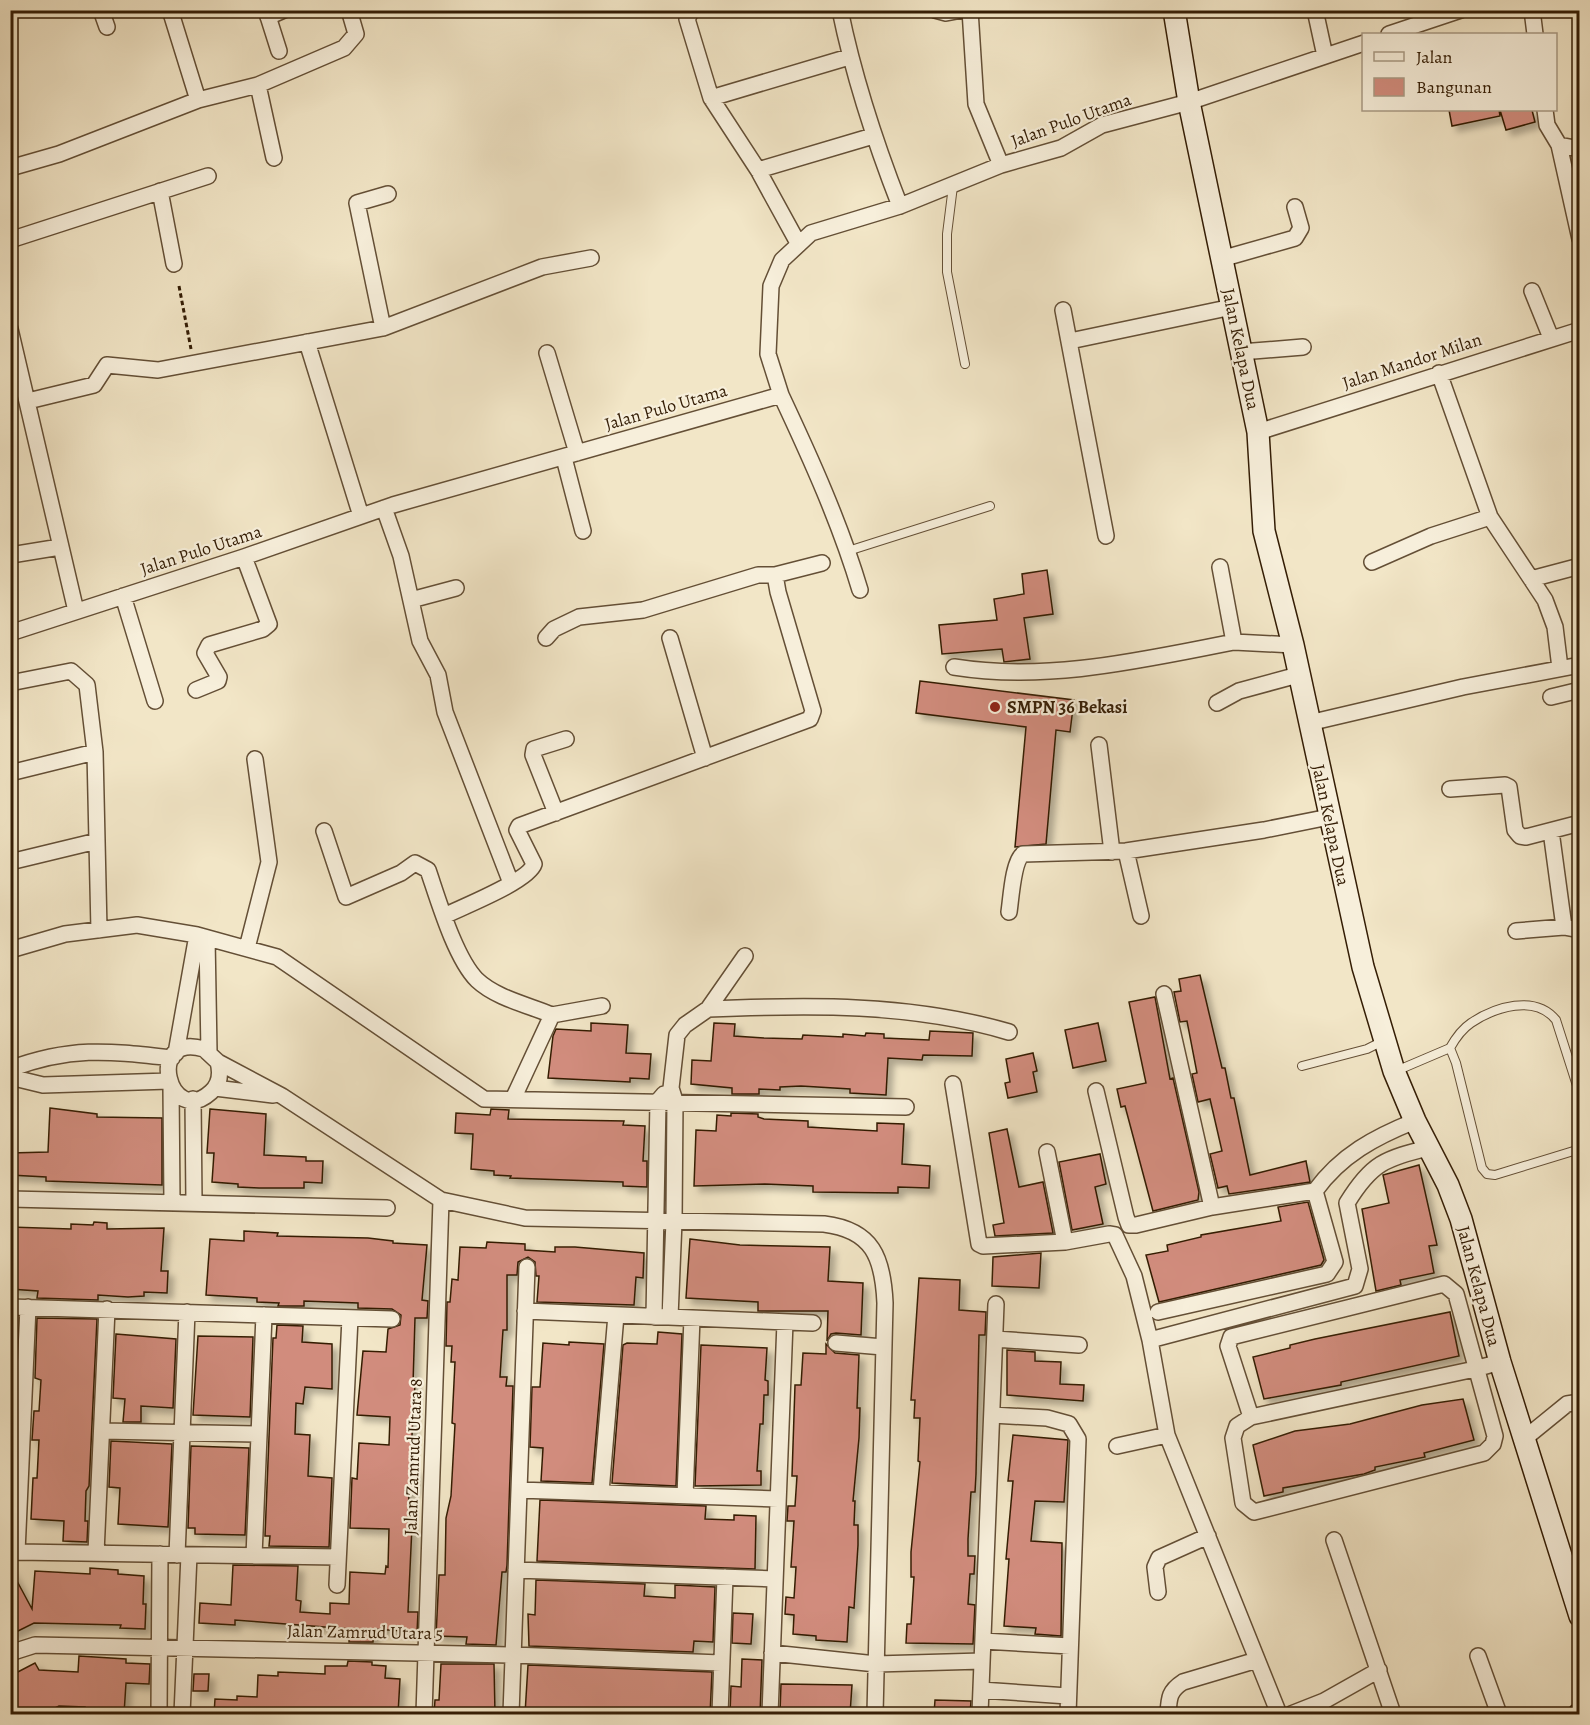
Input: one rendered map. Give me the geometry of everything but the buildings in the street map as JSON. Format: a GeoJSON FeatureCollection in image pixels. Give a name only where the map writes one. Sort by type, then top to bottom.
{"type":"FeatureCollection","features":[{"type":"Feature","properties":{"kind":"main road","name":"Jalan Kelapa Dua"},"geometry":{"type":"LineString","coordinates":[[1174,10],[1189,102],[1258,432],[1264,531],[1293,645],[1363,967],[1394,1071],[1415,1121],[1431,1147],[1461,1219],[1500,1362],[1580,1616]]}},
{"type":"Feature","properties":{"kind":"street"},"geometry":{"type":"LineString","coordinates":[[101,10],[107,27]]}},
{"type":"Feature","properties":{"kind":"street"},"geometry":{"type":"LineString","coordinates":[[279,51],[267,14],[284,10]]}},
{"type":"Feature","properties":{"kind":"street"},"geometry":{"type":"LineString","coordinates":[[10,168],[58,154],[198,100],[258,85],[344,48],[354,40],[356,34],[350,10]]}},
{"type":"Feature","properties":{"kind":"street"},"geometry":{"type":"LineString","coordinates":[[692,10],[686,16],[711,98],[758,170],[798,243]]}},
{"type":"Feature","properties":{"kind":"street"},"geometry":{"type":"LineString","coordinates":[[840,10],[849,57],[873,136],[900,206]]}},
{"type":"Feature","properties":{"kind":"street"},"geometry":{"type":"LineString","coordinates":[[935,10],[946,13],[962,10]]}},
{"type":"Feature","properties":{"kind":"street"},"geometry":{"type":"LineString","coordinates":[[970,10],[976,104],[1001,165]]}},
{"type":"Feature","properties":{"kind":"street"},"geometry":{"type":"LineString","coordinates":[[1315,10],[1325,56]]}},
{"type":"Feature","properties":{"kind":"street"},"geometry":{"type":"LineString","coordinates":[[1392,33],[1461,10]]}},
{"type":"Feature","properties":{"kind":"street"},"geometry":{"type":"LineString","coordinates":[[1532,10],[1535,33]]}},
{"type":"Feature","properties":{"kind":"street"},"geometry":{"type":"LineString","coordinates":[[171,13],[198,100]]}},
{"type":"Feature","properties":{"kind":"street","name":"Jalan Pulo Utama"},"geometry":{"type":"LineString","coordinates":[[10,633],[244,557],[384,508],[781,395],[768,354],[771,286],[782,260],[811,233],[900,206],[1001,165],[1061,148],[1102,125],[1189,102],[1362,44]]}},
{"type":"Feature","properties":{"kind":"street"},"geometry":{"type":"LineString","coordinates":[[711,98],[849,57]]}},
{"type":"Feature","properties":{"kind":"street"},"geometry":{"type":"LineString","coordinates":[[258,85],[274,158]]}},
{"type":"Feature","properties":{"kind":"street"},"geometry":{"type":"LineString","coordinates":[[1545,111],[1547,125],[1559,145],[1580,239]]}},
{"type":"Feature","properties":{"kind":"street"},"geometry":{"type":"LineString","coordinates":[[758,170],[873,136]]}},
{"type":"Feature","properties":{"kind":"street"},"geometry":{"type":"LineString","coordinates":[[1559,145],[1580,149]]}},
{"type":"Feature","properties":{"kind":"street"},"geometry":{"type":"LineString","coordinates":[[10,240],[208,176]]}},
{"type":"Feature","properties":{"kind":"street"},"geometry":{"type":"LineString","coordinates":[[160,191],[174,264]]}},
{"type":"Feature","properties":{"kind":"street"},"geometry":{"type":"LineString","coordinates":[[383,328],[357,203],[388,194]]}},
{"type":"Feature","properties":{"kind":"street"},"geometry":{"type":"LineString","coordinates":[[1221,258],[1295,238],[1301,228],[1295,207]]}},
{"type":"Feature","properties":{"kind":"street"},"geometry":{"type":"LineString","coordinates":[[28,402],[94,385],[107,365],[158,370],[383,328],[542,267],[591,258]]}},
{"type":"Feature","properties":{"kind":"street"},"geometry":{"type":"LineString","coordinates":[[1532,291],[1551,338]]}},
{"type":"Feature","properties":{"kind":"street"},"geometry":{"type":"LineString","coordinates":[[1070,341],[1232,308]]}},
{"type":"Feature","properties":{"kind":"street"},"geometry":{"type":"LineString","coordinates":[[1063,310],[1106,536]]}},
{"type":"Feature","properties":{"kind":"street"},"geometry":{"type":"LineString","coordinates":[[10,329],[76,611]]}},
{"type":"Feature","properties":{"kind":"street","name":"Jalan Mandor Milan"},"geometry":{"type":"LineString","coordinates":[[1258,432],[1438,373],[1580,330]]}},
{"type":"Feature","properties":{"kind":"street"},"geometry":{"type":"LineString","coordinates":[[307,342],[361,516]]}},
{"type":"Feature","properties":{"kind":"street"},"geometry":{"type":"LineString","coordinates":[[1241,352],[1303,347]]}},
{"type":"Feature","properties":{"kind":"street"},"geometry":{"type":"LineString","coordinates":[[547,353],[571,455],[583,531]]}},
{"type":"Feature","properties":{"kind":"street"},"geometry":{"type":"LineString","coordinates":[[1438,373],[1490,517],[1545,600],[1555,627],[1560,668]]}},
{"type":"Feature","properties":{"kind":"street"},"geometry":{"type":"LineString","coordinates":[[781,395],[816,469],[861,590]]}},
{"type":"Feature","properties":{"kind":"street"},"geometry":{"type":"LineString","coordinates":[[384,508],[401,556],[420,641],[438,675],[445,712],[511,883]]}},
{"type":"Feature","properties":{"kind":"street"},"geometry":{"type":"LineString","coordinates":[[1372,562],[1431,536],[1490,517]]}},
{"type":"Feature","properties":{"kind":"street"},"geometry":{"type":"LineString","coordinates":[[11,555],[60,547]]}},
{"type":"Feature","properties":{"kind":"street"},"geometry":{"type":"LineString","coordinates":[[196,690],[218,681],[219,677],[205,653],[209,645],[263,629],[269,624],[244,557]]}},
{"type":"Feature","properties":{"kind":"street"},"geometry":{"type":"LineString","coordinates":[[546,638],[554,629],[579,617],[643,610],[758,575],[775,575],[822,563]]}},
{"type":"Feature","properties":{"kind":"street"},"geometry":{"type":"LineString","coordinates":[[1532,579],[1580,566]]}},
{"type":"Feature","properties":{"kind":"street"},"geometry":{"type":"LineString","coordinates":[[1220,567],[1234,642]]}},
{"type":"Feature","properties":{"kind":"street"},"geometry":{"type":"LineString","coordinates":[[444,916],[511,883],[533,867],[517,828],[810,719],[813,711],[775,575]]}},
{"type":"Feature","properties":{"kind":"street"},"geometry":{"type":"LineString","coordinates":[[411,600],[456,588]]}},
{"type":"Feature","properties":{"kind":"street"},"geometry":{"type":"LineString","coordinates":[[123,596],[155,701]]}},
{"type":"Feature","properties":{"kind":"street"},"geometry":{"type":"LineString","coordinates":[[670,638],[705,758]]}},
{"type":"Feature","properties":{"kind":"street"},"geometry":{"type":"LineString","coordinates":[[954,667],[1026,674],[1103,667],[1234,642],[1293,645]]}},
{"type":"Feature","properties":{"kind":"street"},"geometry":{"type":"LineString","coordinates":[[1309,723],[1463,687],[1580,665]]}},
{"type":"Feature","properties":{"kind":"street"},"geometry":{"type":"LineString","coordinates":[[10,683],[71,671],[87,685],[95,752],[99,930]]}},
{"type":"Feature","properties":{"kind":"street"},"geometry":{"type":"LineString","coordinates":[[1217,703],[1239,691],[1298,675]]}},
{"type":"Feature","properties":{"kind":"street"},"geometry":{"type":"LineString","coordinates":[[1551,697],[1580,690]]}},
{"type":"Feature","properties":{"kind":"street"},"geometry":{"type":"LineString","coordinates":[[556,813],[533,755],[534,749],[540,746],[566,739]]}},
{"type":"Feature","properties":{"kind":"street"},"geometry":{"type":"LineString","coordinates":[[1099,745],[1119,851],[1141,916]]}},
{"type":"Feature","properties":{"kind":"street"},"geometry":{"type":"LineString","coordinates":[[10,773],[95,752]]}},
{"type":"Feature","properties":{"kind":"street"},"geometry":{"type":"LineString","coordinates":[[248,948],[269,862],[255,759]]}},
{"type":"Feature","properties":{"kind":"street"},"geometry":{"type":"LineString","coordinates":[[1450,789],[1504,785],[1511,791],[1515,830],[1520,836],[1580,823]]}},
{"type":"Feature","properties":{"kind":"street"},"geometry":{"type":"LineString","coordinates":[[1009,912],[1020,856],[1119,851],[1264,830],[1329,817]]}},
{"type":"Feature","properties":{"kind":"street"},"geometry":{"type":"LineString","coordinates":[[324,831],[346,897],[401,873],[415,862],[429,870],[444,916],[463,958],[476,979],[494,992],[552,1015],[602,1006]]}},
{"type":"Feature","properties":{"kind":"street"},"geometry":{"type":"LineString","coordinates":[[1516,931],[1572,928],[1551,831]]}},
{"type":"Feature","properties":{"kind":"street"},"geometry":{"type":"LineString","coordinates":[[10,862],[97,841]]}},
{"type":"Feature","properties":{"kind":"street"},"geometry":{"type":"LineString","coordinates":[[10,950],[65,934],[137,925],[202,936],[277,957],[484,1099],[658,1101],[673,1094],[906,1107]]}},
{"type":"Feature","properties":{"kind":"street"},"geometry":{"type":"LineString","coordinates":[[172,1202],[170,1084],[167,1071],[174,1056],[202,936]]}},
{"type":"Feature","properties":{"kind":"street"},"geometry":{"type":"LineString","coordinates":[[10,1077],[43,1085],[170,1084],[183,1097],[193,1099],[205,1096],[215,1088],[220,1073],[213,1057],[202,936]]}},
{"type":"Feature","properties":{"kind":"street"},"geometry":{"type":"LineString","coordinates":[[662,1317],[674,1221],[673,1094],[677,1035],[685,1025],[708,1009],[745,956]]}},
{"type":"Feature","properties":{"kind":"street"},"geometry":{"type":"LineString","coordinates":[[1164,994],[1212,1207]]}},
{"type":"Feature","properties":{"kind":"street"},"geometry":{"type":"LineString","coordinates":[[708,1009],[777,1006],[908,1010],[1009,1032]]}},
{"type":"Feature","properties":{"kind":"street"},"geometry":{"type":"LineString","coordinates":[[513,1099],[552,1015]]}},
{"type":"Feature","properties":{"kind":"street"},"geometry":{"type":"LineString","coordinates":[[10,1070],[43,1057],[96,1050],[174,1056],[192,1047],[282,1096],[441,1200],[525,1218],[824,1224],[845,1227],[858,1233],[876,1256],[884,1276],[875,1714]]}},
{"type":"Feature","properties":{"kind":"street"},"geometry":{"type":"LineString","coordinates":[[953,1084],[979,1244],[983,1246],[1065,1242],[1109,1234],[1115,1235],[1134,1276],[1150,1340],[1167,1435],[1278,1713],[1335,1695],[1379,1670]]}},
{"type":"Feature","properties":{"kind":"street"},"geometry":{"type":"LineString","coordinates":[[215,1088],[282,1096]]}},
{"type":"Feature","properties":{"kind":"street"},"geometry":{"type":"LineString","coordinates":[[1096,1091],[1129,1225],[1136,1226],[1212,1207],[1315,1191],[1329,1171],[1350,1154],[1381,1134],[1415,1121]]}},
{"type":"Feature","properties":{"kind":"street"},"geometry":{"type":"LineString","coordinates":[[193,1099],[194,1203]]}},
{"type":"Feature","properties":{"kind":"street"},"geometry":{"type":"LineString","coordinates":[[658,1101],[657,1222],[662,1317]]}},
{"type":"Feature","properties":{"kind":"street"},"geometry":{"type":"LineString","coordinates":[[1150,1340],[1356,1286],[1360,1269],[1347,1203],[1363,1177],[1378,1164],[1431,1147]]}},
{"type":"Feature","properties":{"kind":"street"},"geometry":{"type":"LineString","coordinates":[[1047,1152],[1065,1242]]}},
{"type":"Feature","properties":{"kind":"street"},"geometry":{"type":"LineString","coordinates":[[1158,1312],[1327,1274],[1335,1262],[1315,1191]]}},
{"type":"Feature","properties":{"kind":"street"},"geometry":{"type":"LineString","coordinates":[[10,1198],[387,1208]]}},
{"type":"Feature","properties":{"kind":"street","name":"Jalan Zamrud Utara 8"},"geometry":{"type":"LineString","coordinates":[[424,1714],[441,1200]]}},
{"type":"Feature","properties":{"kind":"street"},"geometry":{"type":"LineString","coordinates":[[511,1714],[527,1266]]}},
{"type":"Feature","properties":{"kind":"street"},"geometry":{"type":"LineString","coordinates":[[1251,1417],[1228,1346],[1231,1337],[1439,1285],[1449,1286],[1456,1294],[1475,1369],[1495,1436],[1493,1444],[1484,1453],[1254,1512],[1243,1503],[1233,1438],[1237,1426],[1251,1417],[1475,1369],[1500,1362]]}},
{"type":"Feature","properties":{"kind":"street"},"geometry":{"type":"LineString","coordinates":[[980,1714],[996,1304]]}},
{"type":"Feature","properties":{"kind":"street"},"geometry":{"type":"LineString","coordinates":[[10,1307],[392,1319]]}},
{"type":"Feature","properties":{"kind":"street"},"geometry":{"type":"LineString","coordinates":[[28,1307],[17,1388],[14,1554],[338,1557]]}},
{"type":"Feature","properties":{"kind":"street"},"geometry":{"type":"LineString","coordinates":[[96,1553],[107,1309]]}},
{"type":"Feature","properties":{"kind":"street"},"geometry":{"type":"LineString","coordinates":[[525,1311],[813,1323]]}},
{"type":"Feature","properties":{"kind":"street"},"geometry":{"type":"LineString","coordinates":[[182,1714],[185,1647],[182,1432],[187,1312]]}},
{"type":"Feature","properties":{"kind":"street"},"geometry":{"type":"LineString","coordinates":[[254,1556],[264,1315]]}},
{"type":"Feature","properties":{"kind":"street"},"geometry":{"type":"LineString","coordinates":[[602,1492],[616,1315]]}},
{"type":"Feature","properties":{"kind":"street"},"geometry":{"type":"LineString","coordinates":[[337,1585],[350,1318]]}},
{"type":"Feature","properties":{"kind":"street"},"geometry":{"type":"LineString","coordinates":[[685,1496],[692,1318]]}},
{"type":"Feature","properties":{"kind":"street"},"geometry":{"type":"LineString","coordinates":[[770,1714],[785,1322]]}},
{"type":"Feature","properties":{"kind":"street"},"geometry":{"type":"LineString","coordinates":[[995,1339],[1079,1345]]}},
{"type":"Feature","properties":{"kind":"street"},"geometry":{"type":"LineString","coordinates":[[836,1343],[883,1347]]}},
{"type":"Feature","properties":{"kind":"street"},"geometry":{"type":"LineString","coordinates":[[1524,1438],[1567,1404],[1580,1402]]}},
{"type":"Feature","properties":{"kind":"street"},"geometry":{"type":"LineString","coordinates":[[992,1415],[1047,1418],[1069,1424],[1078,1439],[1068,1714]]}},
{"type":"Feature","properties":{"kind":"street"},"geometry":{"type":"LineString","coordinates":[[102,1431],[259,1434]]}},
{"type":"Feature","properties":{"kind":"street"},"geometry":{"type":"LineString","coordinates":[[1117,1446],[1167,1435]]}},
{"type":"Feature","properties":{"kind":"street"},"geometry":{"type":"LineString","coordinates":[[519,1490],[778,1499]]}},
{"type":"Feature","properties":{"kind":"street"},"geometry":{"type":"LineString","coordinates":[[1158,1592],[1155,1567],[1159,1558],[1208,1536]]}},
{"type":"Feature","properties":{"kind":"street"},"geometry":{"type":"LineString","coordinates":[[1334,1540],[1393,1714]]}},
{"type":"Feature","properties":{"kind":"street"},"geometry":{"type":"LineString","coordinates":[[159,1714],[160,1554]]}},
{"type":"Feature","properties":{"kind":"street"},"geometry":{"type":"LineString","coordinates":[[516,1570],[775,1579]]}},
{"type":"Feature","properties":{"kind":"street"},"geometry":{"type":"LineString","coordinates":[[720,1714],[725,1577]]}},
{"type":"Feature","properties":{"kind":"street"},"geometry":{"type":"LineString","coordinates":[[983,1641],[1070,1646]]}},
{"type":"Feature","properties":{"kind":"street","name":"Jalan Zamrud Utara 5"},"geometry":{"type":"LineString","coordinates":[[10,1653],[35,1645],[185,1647],[513,1655],[721,1664]]}},
{"type":"Feature","properties":{"kind":"street"},"geometry":{"type":"LineString","coordinates":[[772,1653],[876,1664],[982,1661]]}},
{"type":"Feature","properties":{"kind":"street"},"geometry":{"type":"LineString","coordinates":[[1478,1656],[1499,1714]]}},
{"type":"Feature","properties":{"kind":"street"},"geometry":{"type":"LineString","coordinates":[[1168,1714],[1170,1693],[1183,1682],[1257,1660]]}},
{"type":"Feature","properties":{"kind":"street"},"geometry":{"type":"LineString","coordinates":[[981,1690],[1068,1696]]}},
{"type":"Feature","properties":{"kind":"lane"},"geometry":{"type":"LineString","coordinates":[[954,186],[947,234],[947,272],[965,364]]}},
{"type":"Feature","properties":{"kind":"lane"},"geometry":{"type":"LineString","coordinates":[[848,550],[990,506]]}},
{"type":"Feature","properties":{"kind":"lane"},"geometry":{"type":"LineString","coordinates":[[1394,1071],[1450,1048],[1469,1024],[1486,1015],[1510,1006],[1540,1007],[1549,1011],[1556,1020],[1580,1095]]}},
{"type":"Feature","properties":{"kind":"lane"},"geometry":{"type":"LineString","coordinates":[[1302,1066],[1367,1049],[1384,1040]]}},
{"type":"Feature","properties":{"kind":"lane"},"geometry":{"type":"LineString","coordinates":[[1450,1048],[1456,1063],[1482,1168],[1487,1174],[1495,1175],[1580,1149]]}},
{"type":"Feature","properties":{"kind":"path"},"geometry":{"type":"LineString","coordinates":[[179,286],[194,365]]}},
{"type":"Feature","properties":{"kind":"place","name":"SMPN 36 Bekasi"},"geometry":{"type":"Point","coordinates":[995,707]}}]}
